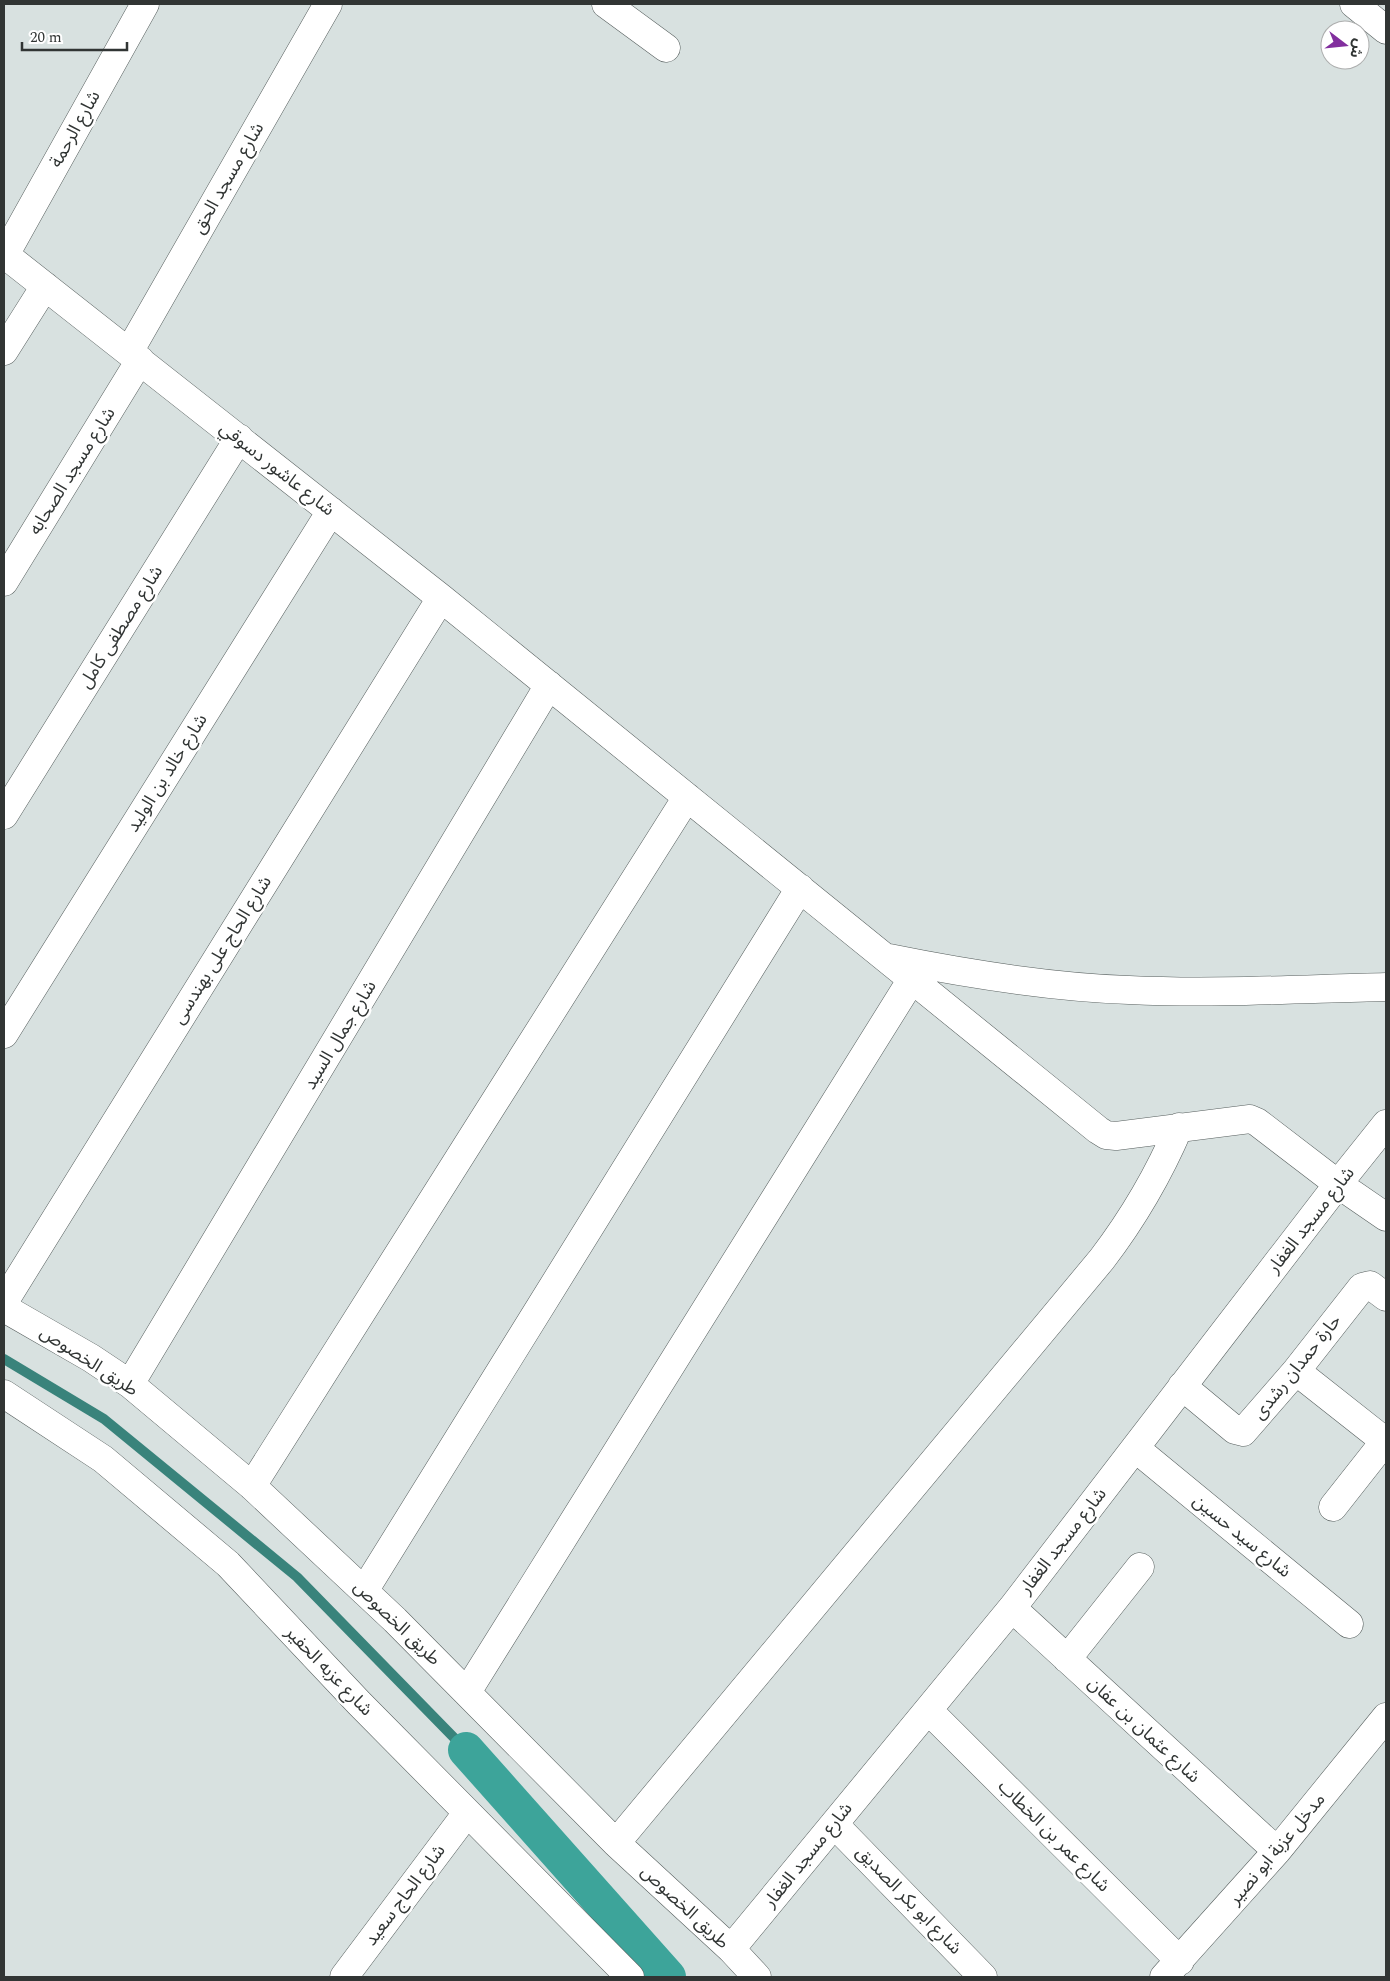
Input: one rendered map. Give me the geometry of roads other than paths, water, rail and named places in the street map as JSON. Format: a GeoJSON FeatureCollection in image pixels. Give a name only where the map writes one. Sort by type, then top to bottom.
{"type":"FeatureCollection","features":[{"type":"Feature","properties":{"kind":"street","name":"شارع الرحمة"},"geometry":{"type":"LineString","coordinates":[[5,254],[145,4]]}},
{"type":"Feature","properties":{"kind":"street","name":"شارع مسجد الحق"},"geometry":{"type":"LineString","coordinates":[[134,356],[328,4]]}},
{"type":"Feature","properties":{"kind":"street"},"geometry":{"type":"LineString","coordinates":[[606,4],[666,48]]}},
{"type":"Feature","properties":{"kind":"street"},"geometry":{"type":"LineString","coordinates":[[1354,4],[1386,30]]}},
{"type":"Feature","properties":{"kind":"street","name":"شارع عاشور دسوقي"},"geometry":{"type":"LineString","coordinates":[[5,254],[441,598],[1106,1135],[1116,1136],[1250,1118],[1338,1184],[1386,1217]]}},
{"type":"Feature","properties":{"kind":"street"},"geometry":{"type":"LineString","coordinates":[[4,352],[45,286]]}},
{"type":"Feature","properties":{"kind":"street","name":"شارع مسجد الصحابه"},"geometry":{"type":"LineString","coordinates":[[4,582],[134,356]]}},
{"type":"Feature","properties":{"kind":"street","name":"شارع مصطفى كامل"},"geometry":{"type":"LineString","coordinates":[[4,815],[239,438]]}},
{"type":"Feature","properties":{"kind":"street","name":"شارع خالد بن الوليد"},"geometry":{"type":"LineString","coordinates":[[4,1034],[331,511]]}},
{"type":"Feature","properties":{"kind":"street","name":"شارع الحاج على بهندسى"},"geometry":{"type":"LineString","coordinates":[[4,1302],[441,598]]}},
{"type":"Feature","properties":{"kind":"street","name":"شارع جمال السيد"},"geometry":{"type":"LineString","coordinates":[[130,1384],[549,685]]}},
{"type":"Feature","properties":{"kind":"street"},"geometry":{"type":"LineString","coordinates":[[252,1486],[687,797]]}},
{"type":"Feature","properties":{"kind":"street"},"geometry":{"type":"LineString","coordinates":[[364,1591],[800,888]]}},
{"type":"Feature","properties":{"kind":"street"},"geometry":{"type":"LineString","coordinates":[[885,958],[965,973],[1046,984],[1128,990],[1210,992],[1386,986]]}},
{"type":"Feature","properties":{"kind":"street"},"geometry":{"type":"LineString","coordinates":[[467,1692],[912,979]]}},
{"type":"Feature","properties":{"kind":"street","name":"شارع مسجد الغفار"},"geometry":{"type":"LineString","coordinates":[[731,1949],[1012,1608],[1386,1124]]}},
{"type":"Feature","properties":{"kind":"street"},"geometry":{"type":"LineString","coordinates":[[616,1843],[1102,1259],[1146,1196],[1164,1162],[1179,1127]]}},
{"type":"Feature","properties":{"kind":"street","name":"حارة حمدان رشدى"},"geometry":{"type":"LineString","coordinates":[[1182,1386],[1235,1430],[1243,1432],[1296,1370],[1362,1287],[1370,1285],[1386,1297]]}},
{"type":"Feature","properties":{"kind":"street","name":"طريق الخصوص"},"geometry":{"type":"LineString","coordinates":[[4,1308],[91,1358],[130,1384],[252,1486],[364,1591],[616,1843],[731,1949],[757,1977]]}},
{"type":"Feature","properties":{"kind":"street"},"geometry":{"type":"LineString","coordinates":[[1296,1370],[1386,1442],[1333,1507]]}},
{"type":"Feature","properties":{"kind":"street","name":"شارع عزبه الحفير"},"geometry":{"type":"LineString","coordinates":[[4,1394],[103,1459],[228,1564],[359,1703],[630,1977]]}},
{"type":"Feature","properties":{"kind":"street","name":"شارع سيد حسين"},"geometry":{"type":"LineString","coordinates":[[1135,1448],[1349,1624]]}},
{"type":"Feature","properties":{"kind":"street"},"geometry":{"type":"LineString","coordinates":[[1067,1659],[1140,1567]]}},
{"type":"Feature","properties":{"kind":"street","name":"شارع عثمان بن عفان"},"geometry":{"type":"LineString","coordinates":[[1012,1608],[1277,1851]]}},
{"type":"Feature","properties":{"kind":"street","name":"شارع عمر بن الخطاب"},"geometry":{"type":"LineString","coordinates":[[928,1710],[1172,1969]]}},
{"type":"Feature","properties":{"kind":"street","name":"مدخل عزبة ابو نصير"},"geometry":{"type":"LineString","coordinates":[[1172,1969],[1277,1851],[1386,1717]]}},
{"type":"Feature","properties":{"kind":"street","name":"شارع الحاج سعيد"},"geometry":{"type":"LineString","coordinates":[[344,1977],[467,1813]]}},
{"type":"Feature","properties":{"kind":"street","name":"شارع ابو بكر الصديق"},"geometry":{"type":"LineString","coordinates":[[834,1824],[983,1977]]}},
{"type":"Feature","properties":{"kind":"waterway"},"geometry":{"type":"LineString","coordinates":[[4,1359],[104,1419],[297,1577],[466,1750]]}},
{"type":"Feature","properties":{"kind":"waterway"},"geometry":{"type":"LineString","coordinates":[[466,1750],[668,1977]]}}]}
